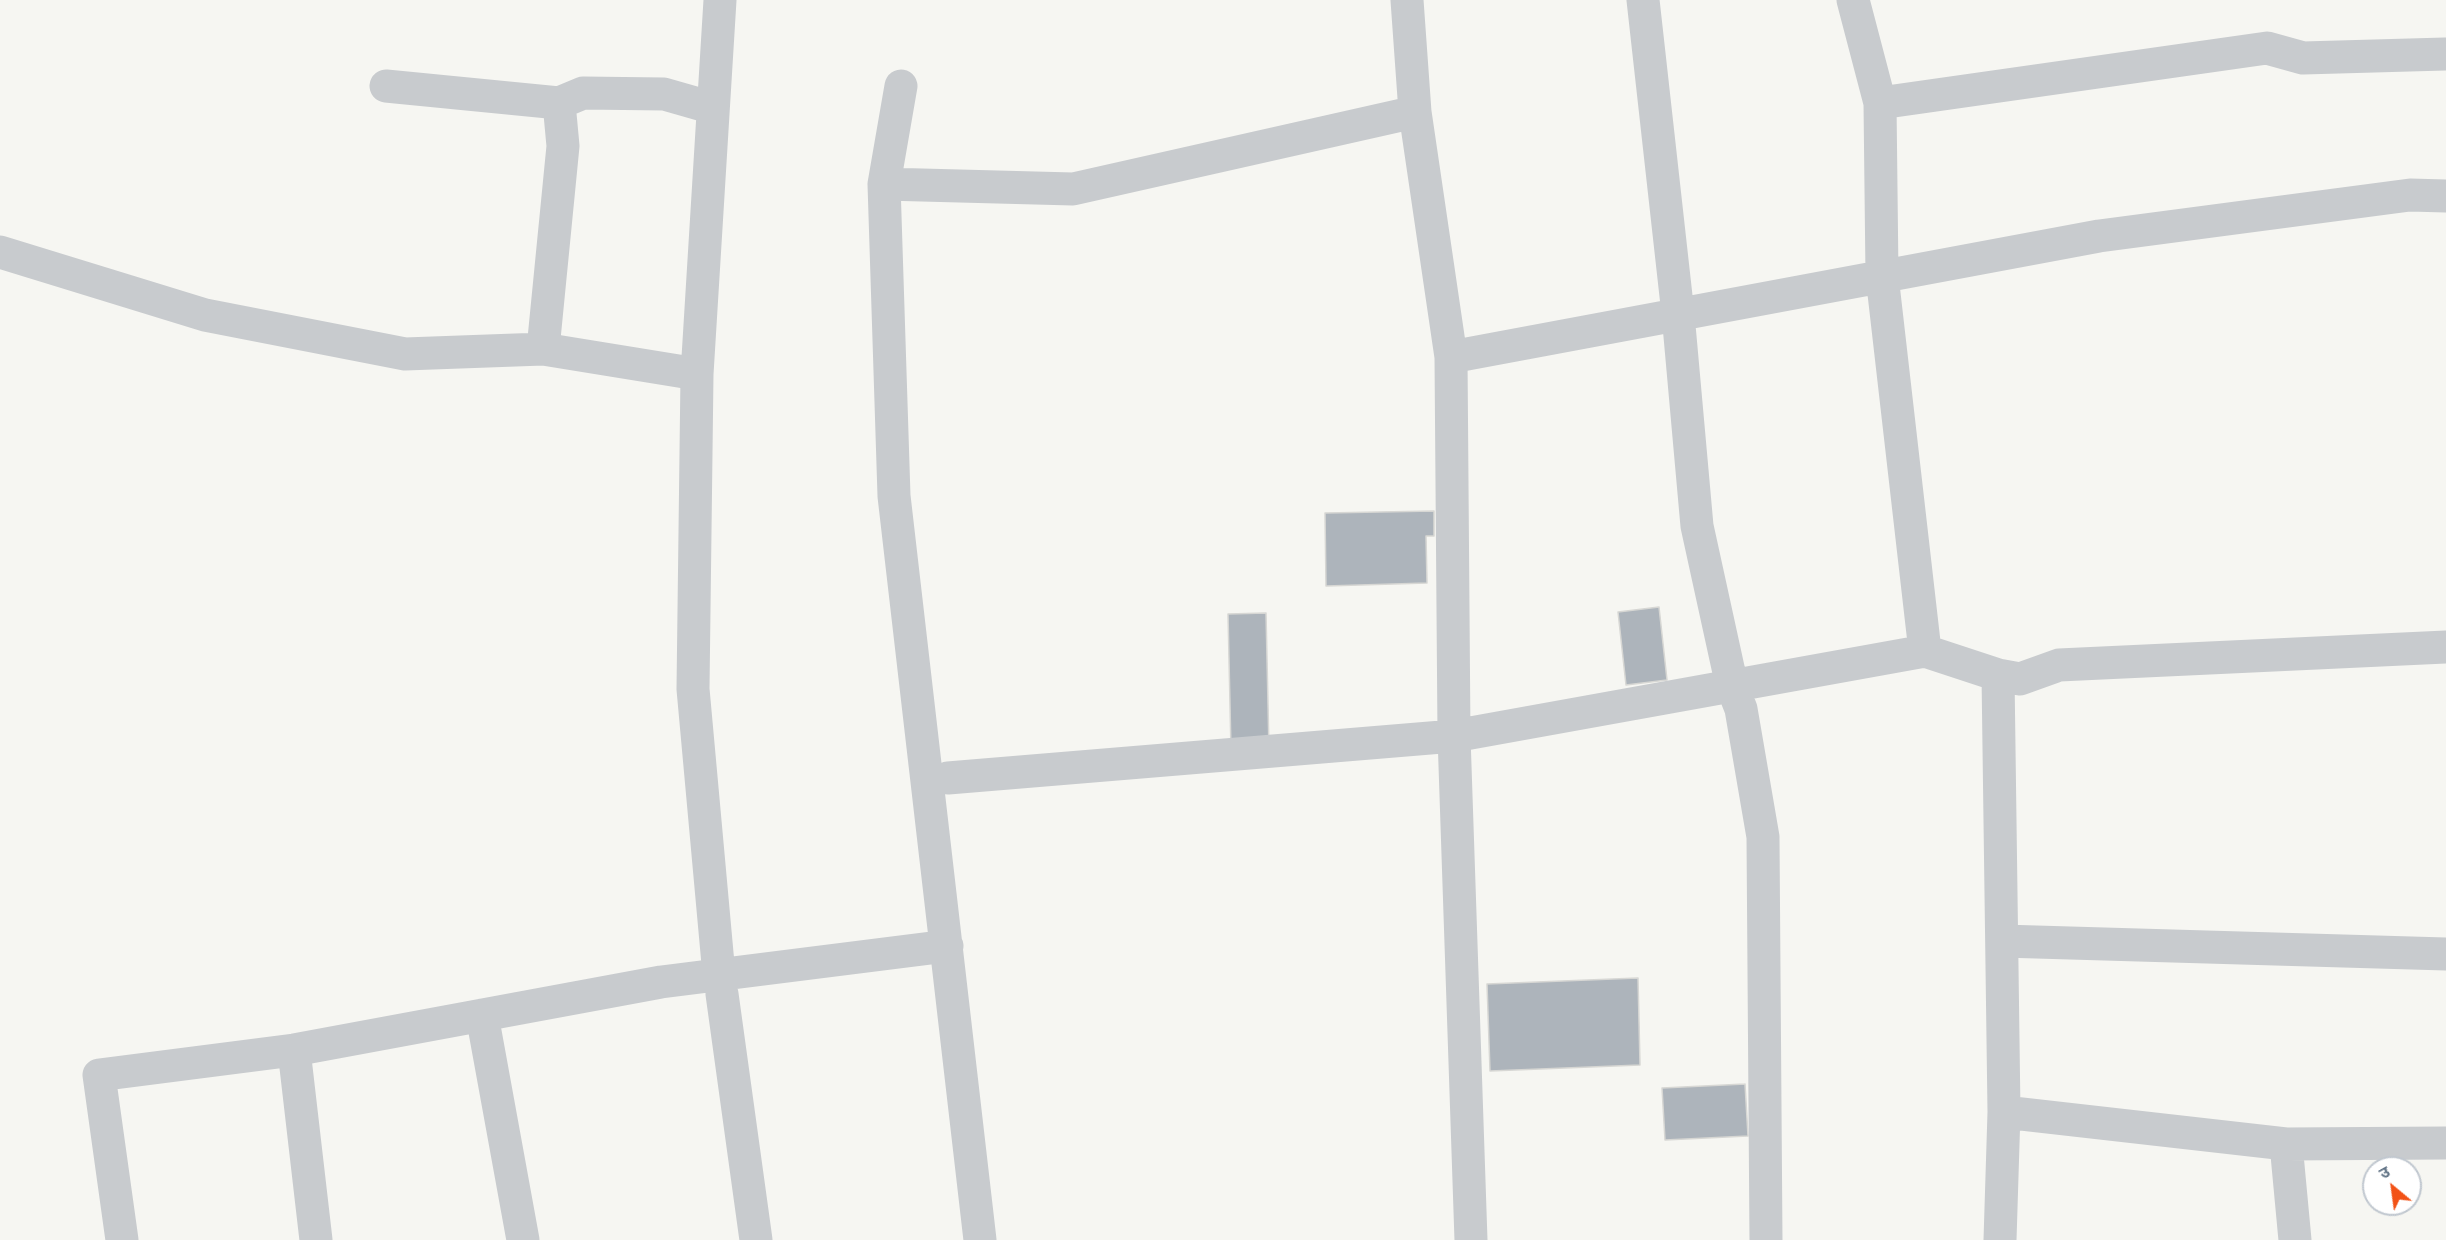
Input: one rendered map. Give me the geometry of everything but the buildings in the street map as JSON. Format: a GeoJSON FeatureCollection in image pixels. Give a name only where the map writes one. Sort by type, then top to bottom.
{"type":"FeatureCollection","features":[{"type":"Feature","properties":{"kind":"street"},"geometry":{"type":"LineString","coordinates":[[720,0],[697,374],[693,689],[721,985],[756,1240]]}},
{"type":"Feature","properties":{"kind":"street"},"geometry":{"type":"LineString","coordinates":[[1407,0],[1415,112],[1451,357],[1454,736],[1472,1240]]}},
{"type":"Feature","properties":{"kind":"street"},"geometry":{"type":"LineString","coordinates":[[1643,0],[1678,314],[1696,526],[1732,686],[1741,709],[1763,837],[1766,1240]]}},
{"type":"Feature","properties":{"kind":"street"},"geometry":{"type":"LineString","coordinates":[[1853,0],[1880,103],[1882,276],[1925,651]]}},
{"type":"Feature","properties":{"kind":"street"},"geometry":{"type":"LineString","coordinates":[[1880,103],[2266,48],[2302,58],[2445,54]]}},
{"type":"Feature","properties":{"kind":"street"},"geometry":{"type":"LineString","coordinates":[[386,86],[559,103],[583,93],[664,94],[713,108]]}},
{"type":"Feature","properties":{"kind":"street"},"geometry":{"type":"LineString","coordinates":[[901,86],[884,184],[894,496],[980,1240]]}},
{"type":"Feature","properties":{"kind":"street"},"geometry":{"type":"LineString","coordinates":[[543,350],[563,146],[559,103]]}},
{"type":"Feature","properties":{"kind":"street"},"geometry":{"type":"LineString","coordinates":[[884,184],[1073,189],[1415,112]]}},
{"type":"Feature","properties":{"kind":"street"},"geometry":{"type":"LineString","coordinates":[[1451,357],[2099,236],[2410,195],[2446,196]]}},
{"type":"Feature","properties":{"kind":"street"},"geometry":{"type":"LineString","coordinates":[[0,252],[205,315],[405,354],[543,350],[697,374]]}},
{"type":"Feature","properties":{"kind":"street"},"geometry":{"type":"LineString","coordinates":[[948,778],[1454,736],[1925,651],[1998,675],[2020,679],[2059,665],[2446,647]]}},
{"type":"Feature","properties":{"kind":"street"},"geometry":{"type":"LineString","coordinates":[[1998,675],[2004,1112],[2000,1240]]}},
{"type":"Feature","properties":{"kind":"street"},"geometry":{"type":"LineString","coordinates":[[2001,941],[2446,954]]}},
{"type":"Feature","properties":{"kind":"street"},"geometry":{"type":"LineString","coordinates":[[122,1240],[99,1075],[294,1050],[661,982],[721,985],[947,946]]}},
{"type":"Feature","properties":{"kind":"street"},"geometry":{"type":"LineString","coordinates":[[483,1015],[524,1240]]}},
{"type":"Feature","properties":{"kind":"street"},"geometry":{"type":"LineString","coordinates":[[294,1050],[316,1240]]}},
{"type":"Feature","properties":{"kind":"street"},"geometry":{"type":"LineString","coordinates":[[2004,1112],[2286,1144],[2446,1143]]}},
{"type":"Feature","properties":{"kind":"street"},"geometry":{"type":"LineString","coordinates":[[2286,1144],[2295,1240]]}}]}
